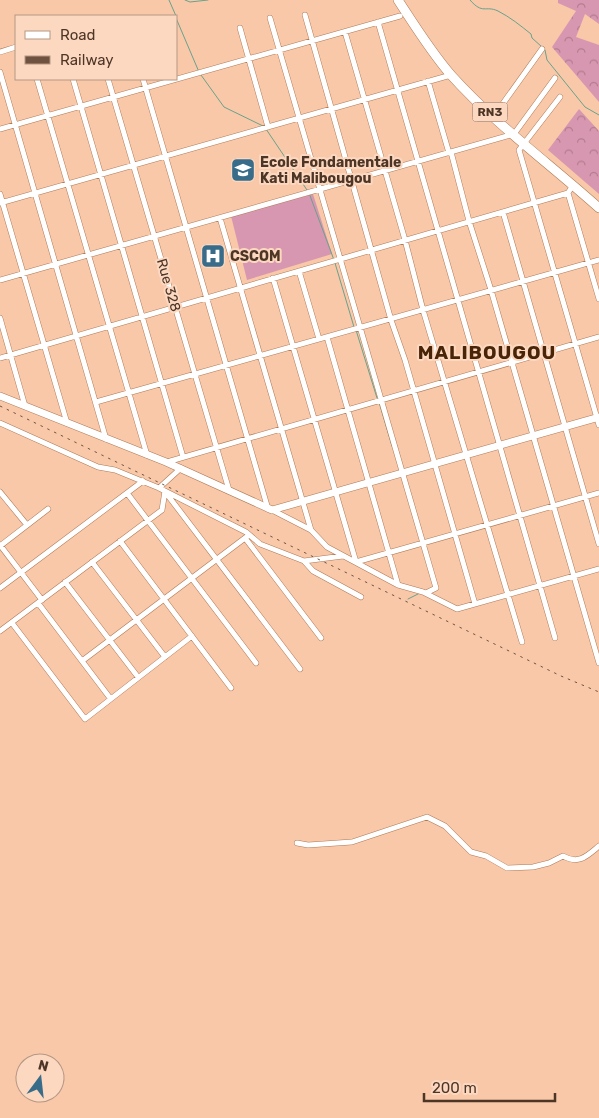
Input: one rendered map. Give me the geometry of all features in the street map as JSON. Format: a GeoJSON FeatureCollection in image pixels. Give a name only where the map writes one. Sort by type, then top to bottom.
{"type":"FeatureCollection","features":[{"type":"Feature","properties":{"kind":"highway","name":"RN3"},"geometry":{"type":"LineString","coordinates":[[398,0],[451,75],[571,189],[599,208]]}},
{"type":"Feature","properties":{"kind":"street"},"geometry":{"type":"LineString","coordinates":[[305,15],[373,249],[391,320],[414,390],[475,604]]}},
{"type":"Feature","properties":{"kind":"street"},"geometry":{"type":"LineString","coordinates":[[178,79],[400,16]]}},
{"type":"Feature","properties":{"kind":"street"},"geometry":{"type":"LineString","coordinates":[[270,18],[436,588],[426,593]]}},
{"type":"Feature","properties":{"kind":"street"},"geometry":{"type":"LineString","coordinates":[[378,22],[416,162],[555,638]]}},
{"type":"Feature","properties":{"kind":"street"},"geometry":{"type":"LineString","coordinates":[[240,28],[268,127]]}},
{"type":"Feature","properties":{"kind":"street"},"geometry":{"type":"LineString","coordinates":[[345,32],[405,240],[423,310],[468,455],[522,642]]}},
{"type":"Feature","properties":{"kind":"street"},"geometry":{"type":"LineString","coordinates":[[0,52],[15,47]]}},
{"type":"Feature","properties":{"kind":"street"},"geometry":{"type":"LineString","coordinates":[[494,116],[542,49]]}},
{"type":"Feature","properties":{"kind":"street"},"geometry":{"type":"LineString","coordinates":[[0,72],[107,440]]}},
{"type":"Feature","properties":{"kind":"street"},"geometry":{"type":"LineString","coordinates":[[1,203],[451,75]]}},
{"type":"Feature","properties":{"kind":"street"},"geometry":{"type":"LineString","coordinates":[[0,280],[514,134],[555,78]]}},
{"type":"Feature","properties":{"kind":"street"},"geometry":{"type":"LineString","coordinates":[[38,80],[147,455]]}},
{"type":"Feature","properties":{"kind":"street"},"geometry":{"type":"LineString","coordinates":[[73,80],[183,457]]}},
{"type":"Feature","properties":{"kind":"street","name":"Rue 328"},"geometry":{"type":"LineString","coordinates":[[108,80],[229,490]]}},
{"type":"Feature","properties":{"kind":"street"},"geometry":{"type":"LineString","coordinates":[[143,80],[270,509]]}},
{"type":"Feature","properties":{"kind":"street"},"geometry":{"type":"LineString","coordinates":[[0,129],[174,80]]}},
{"type":"Feature","properties":{"kind":"street"},"geometry":{"type":"LineString","coordinates":[[428,81],[491,290],[599,663]]}},
{"type":"Feature","properties":{"kind":"street"},"geometry":{"type":"LineString","coordinates":[[270,509],[565,427],[598,420],[519,150],[560,97]]}},
{"type":"Feature","properties":{"kind":"street"},"geometry":{"type":"LineString","coordinates":[[0,358],[503,212],[571,189],[599,298]]}},
{"type":"Feature","properties":{"kind":"street"},"geometry":{"type":"LineString","coordinates":[[0,194],[1,203],[66,423]]}},
{"type":"Feature","properties":{"kind":"street"},"geometry":{"type":"LineString","coordinates":[[503,212],[599,544]]}},
{"type":"Feature","properties":{"kind":"street"},"geometry":{"type":"LineString","coordinates":[[220,218],[311,530]]}},
{"type":"Feature","properties":{"kind":"street"},"geometry":{"type":"LineString","coordinates":[[96,402],[599,260]]}},
{"type":"Feature","properties":{"kind":"street"},"geometry":{"type":"LineString","coordinates":[[299,271],[319,339]]}},
{"type":"Feature","properties":{"kind":"street"},"geometry":{"type":"LineString","coordinates":[[273,278],[356,562]]}},
{"type":"Feature","properties":{"kind":"street"},"geometry":{"type":"LineString","coordinates":[[0,318],[26,407]]}},
{"type":"Feature","properties":{"kind":"street"},"geometry":{"type":"LineString","coordinates":[[327,337],[398,584]]}},
{"type":"Feature","properties":{"kind":"street"},"geometry":{"type":"LineString","coordinates":[[166,462],[599,337]]}},
{"type":"Feature","properties":{"kind":"street"},"geometry":{"type":"LineString","coordinates":[[0,396],[166,462],[270,509],[311,530],[327,547],[398,584],[426,593],[457,609],[599,569]]}},
{"type":"Feature","properties":{"kind":"street"},"geometry":{"type":"LineString","coordinates":[[0,423],[98,467],[115,470],[159,488],[260,544],[304,561],[314,571],[361,597]]}},
{"type":"Feature","properties":{"kind":"street"},"geometry":{"type":"LineString","coordinates":[[159,488],[180,468]]}},
{"type":"Feature","properties":{"kind":"street"},"geometry":{"type":"LineString","coordinates":[[0,588],[142,481]]}},
{"type":"Feature","properties":{"kind":"street"},"geometry":{"type":"LineString","coordinates":[[0,632],[162,510],[165,491]]}},
{"type":"Feature","properties":{"kind":"street"},"geometry":{"type":"LineString","coordinates":[[165,491],[300,669]]}},
{"type":"Feature","properties":{"kind":"street"},"geometry":{"type":"LineString","coordinates":[[0,492],[27,525]]}},
{"type":"Feature","properties":{"kind":"street"},"geometry":{"type":"LineString","coordinates":[[126,493],[256,663]]}},
{"type":"Feature","properties":{"kind":"street"},"geometry":{"type":"LineString","coordinates":[[356,562],[599,493]]}},
{"type":"Feature","properties":{"kind":"street"},"geometry":{"type":"LineString","coordinates":[[48,509],[0,545],[110,698]]}},
{"type":"Feature","properties":{"kind":"street"},"geometry":{"type":"LineString","coordinates":[[82,660],[247,536]]}},
{"type":"Feature","properties":{"kind":"street"},"geometry":{"type":"LineString","coordinates":[[247,536],[321,638]]}},
{"type":"Feature","properties":{"kind":"street"},"geometry":{"type":"LineString","coordinates":[[120,541],[231,688]]}},
{"type":"Feature","properties":{"kind":"street"},"geometry":{"type":"LineString","coordinates":[[304,561],[344,556]]}},
{"type":"Feature","properties":{"kind":"street"},"geometry":{"type":"LineString","coordinates":[[92,562],[164,657]]}},
{"type":"Feature","properties":{"kind":"street"},"geometry":{"type":"LineString","coordinates":[[66,582],[138,677]]}},
{"type":"Feature","properties":{"kind":"street"},"geometry":{"type":"LineString","coordinates":[[12,623],[85,719],[192,636]]}},
{"type":"Feature","properties":{"kind":"street"},"geometry":{"type":"LineString","coordinates":[[297,842],[308,845],[352,842],[427,817],[445,826],[471,852],[486,856],[507,868],[549,864],[563,856],[571,861],[582,860],[599,846]]}},
{"type":"Feature","properties":{"kind":"green space"},"geometry":{"type":"Polygon","coordinates":[[[558,0],[599,0],[599,24],[585,14],[576,37],[599,45],[599,102],[552,47],[576,11],[558,3],[558,0]]]}},
{"type":"Feature","properties":{"kind":"green space"},"geometry":{"type":"Polygon","coordinates":[[[579,109],[599,131],[599,194],[548,150],[579,109]]]}},
{"type":"Feature","properties":{"kind":"green space"},"geometry":{"type":"Polygon","coordinates":[[[313,194],[332,254],[247,280],[231,216],[313,194]]]}},
{"type":"Feature","properties":{"kind":"waterway"},"geometry":{"type":"LineString","coordinates":[[169,0],[176,15]]}},
{"type":"Feature","properties":{"kind":"waterway"},"geometry":{"type":"LineString","coordinates":[[185,0],[190,2],[208,0]]}},
{"type":"Feature","properties":{"kind":"waterway"},"geometry":{"type":"LineString","coordinates":[[470,0],[478,7],[494,9],[507,16],[531,34],[532,38],[542,47]]}},
{"type":"Feature","properties":{"kind":"waterway"},"geometry":{"type":"LineString","coordinates":[[178,23],[199,72]]}},
{"type":"Feature","properties":{"kind":"waterway"},"geometry":{"type":"LineString","coordinates":[[545,50],[547,60],[585,107],[599,115]]}},
{"type":"Feature","properties":{"kind":"waterway"},"geometry":{"type":"LineString","coordinates":[[201,75],[224,107],[263,126]]}},
{"type":"Feature","properties":{"kind":"waterway"},"geometry":{"type":"LineString","coordinates":[[266,129],[307,190]]}},
{"type":"Feature","properties":{"kind":"waterway"},"geometry":{"type":"LineString","coordinates":[[309,193],[334,260]]}},
{"type":"Feature","properties":{"kind":"waterway"},"geometry":{"type":"LineString","coordinates":[[335,263],[354,327]]}},
{"type":"Feature","properties":{"kind":"waterway"},"geometry":{"type":"LineString","coordinates":[[356,330],[377,398]]}},
{"type":"Feature","properties":{"kind":"waterway"},"geometry":{"type":"LineString","coordinates":[[379,402],[392,446]]}},
{"type":"Feature","properties":{"kind":"waterway"},"geometry":{"type":"LineString","coordinates":[[408,599],[420,593]]}},
{"type":"Feature","properties":{"kind":"railway"},"geometry":{"type":"LineString","coordinates":[[0,406],[561,676],[599,692]]}},
{"type":"Feature","properties":{"kind":"place","name":"Ecole Fondamentale Kati Malibougou"},"geometry":{"type":"Point","coordinates":[243,170]}},
{"type":"Feature","properties":{"kind":"place","name":"CSCOM"},"geometry":{"type":"Point","coordinates":[213,256]}},
{"type":"Feature","properties":{"kind":"district","name":"MALIBOUGOU"},"geometry":{"type":"Point","coordinates":[487,352]}}]}
